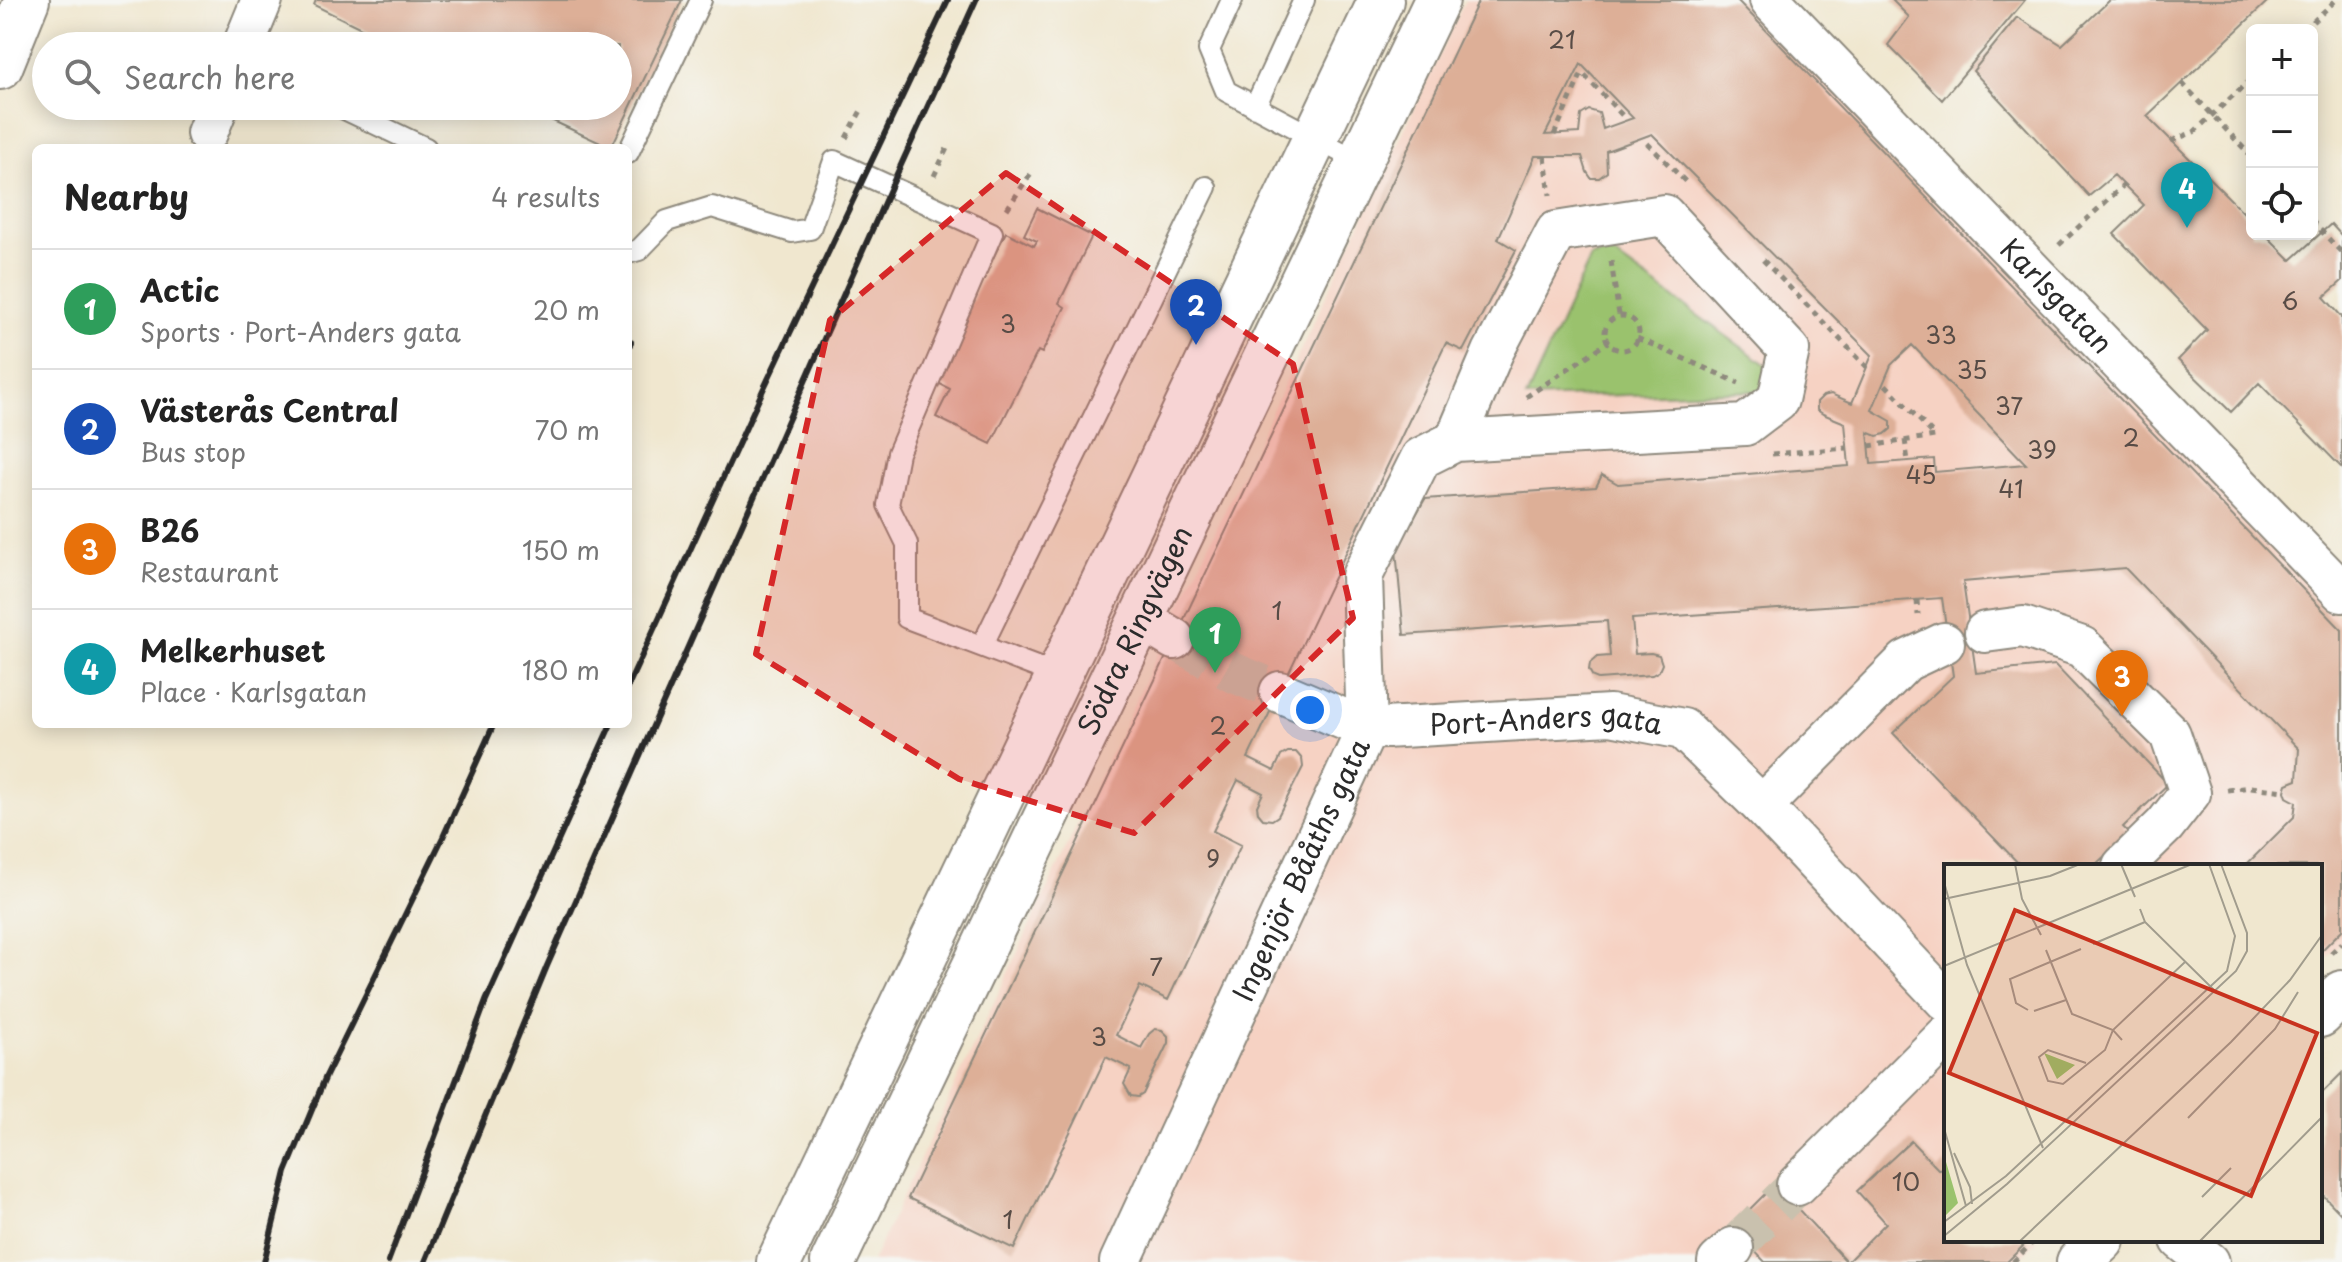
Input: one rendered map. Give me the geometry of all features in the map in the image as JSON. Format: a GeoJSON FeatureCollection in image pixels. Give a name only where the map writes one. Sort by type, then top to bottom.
{"type":"FeatureCollection","features":[{"type":"Feature","properties":{"kind":"main road"},"geometry":{"type":"LineString","coordinates":[[0,67],[27,0]]}},
{"type":"Feature","properties":{"kind":"main road","name":"Södra Ringvägen"},"geometry":{"type":"LineString","coordinates":[[782,1261],[1381,0]]}},
{"type":"Feature","properties":{"kind":"main road","name":"Södra Ringvägen"},"geometry":{"type":"LineString","coordinates":[[833,1262],[944,1025],[1158,630],[1360,162],[1437,0]]}},
{"type":"Feature","properties":{"kind":"main road"},"geometry":{"type":"LineString","coordinates":[[1095,605],[1158,630]]}},
{"type":"Feature","properties":{"kind":"main road"},"geometry":{"type":"LineString","coordinates":[[2322,1013],[2342,993]]}},
{"type":"Feature","properties":{"kind":"main road"},"geometry":{"type":"LineString","coordinates":[[2079,1262],[2100,1242]]}},
{"type":"Feature","properties":{"kind":"street"},"geometry":{"type":"LineString","coordinates":[[249,32],[262,0]]}},
{"type":"Feature","properties":{"kind":"street","name":"Karlsgatan"},"geometry":{"type":"LineString","coordinates":[[1770,0],[2342,592]]}},
{"type":"Feature","properties":{"kind":"street"},"geometry":{"type":"LineString","coordinates":[[1455,441],[1493,352],[1556,232],[1664,215],[1789,350],[1778,400]]}},
{"type":"Feature","properties":{"kind":"street","name":"Ingenjör Bååths gata"},"geometry":{"type":"LineString","coordinates":[[1120,1262],[1367,729],[1362,576],[1421,458],[1455,441],[1745,425],[1778,400]]}},
{"type":"Feature","properties":{"kind":"street"},"geometry":{"type":"LineString","coordinates":[[1985,632],[2023,627],[2082,647],[2170,734],[2190,793],[2165,825],[2125,864]]}},
{"type":"Feature","properties":{"kind":"street"},"geometry":{"type":"LineString","coordinates":[[1762,806],[1906,661],[1944,643]]}},
{"type":"Feature","properties":{"kind":"street","name":"Port-Anders gata"},"geometry":{"type":"LineString","coordinates":[[1280,692],[1367,729],[1610,715],[1683,729],[1762,806],[1944,999]]}},
{"type":"Feature","properties":{"kind":"street"},"geometry":{"type":"LineString","coordinates":[[1797,1185],[1944,1038]]}},
{"type":"Feature","properties":{"kind":"street"},"geometry":{"type":"LineString","coordinates":[[2184,1242],[2209,1262]]}},
{"type":"Feature","properties":{"kind":"lane"},"geometry":{"type":"LineString","coordinates":[[632,145],[701,0]]}},
{"type":"Feature","properties":{"kind":"lane"},"geometry":{"type":"LineString","coordinates":[[1232,0],[1209,50],[1226,91],[1360,162]]}},
{"type":"Feature","properties":{"kind":"lane"},"geometry":{"type":"LineString","coordinates":[[1255,107],[1304,0]]}},
{"type":"Feature","properties":{"kind":"lane"},"geometry":{"type":"LineString","coordinates":[[367,120],[418,144]]}},
{"type":"Feature","properties":{"kind":"lane"},"geometry":{"type":"LineString","coordinates":[[632,252],[639,250],[667,221],[712,207],[792,232],[810,229],[834,161],[992,233],[898,453],[888,505],[907,544],[907,618],[1060,676]]}},
{"type":"Feature","properties":{"kind":"lane"},"geometry":{"type":"LineString","coordinates":[[982,646],[1206,187]]}},
{"type":"Feature","properties":{"kind":"path"},"geometry":{"type":"LineString","coordinates":[[2310,24],[2336,0]]}},
{"type":"Feature","properties":{"kind":"path"},"geometry":{"type":"LineString","coordinates":[[1554,135],[1582,73],[1622,115]]}},
{"type":"Feature","properties":{"kind":"path"},"geometry":{"type":"LineString","coordinates":[[2182,83],[2246,151]]}},
{"type":"Feature","properties":{"kind":"path"},"geometry":{"type":"LineString","coordinates":[[2171,141],[2194,132],[2246,84]]}},
{"type":"Feature","properties":{"kind":"path"},"geometry":{"type":"LineString","coordinates":[[992,233],[1033,170]]}},
{"type":"Feature","properties":{"kind":"path"},"geometry":{"type":"LineString","coordinates":[[2032,270],[2124,185]]}},
{"type":"Feature","properties":{"kind":"path"},"geometry":{"type":"LineString","coordinates":[[2318,227],[2342,253]]}},
{"type":"Feature","properties":{"kind":"path"},"geometry":{"type":"LineString","coordinates":[[1610,252],[1619,315]]}},
{"type":"Feature","properties":{"kind":"path"},"geometry":{"type":"LineString","coordinates":[[1619,315],[1632,318],[1639,330],[1636,343],[1625,350],[1611,347],[1604,335],[1608,322],[1619,315]]}},
{"type":"Feature","properties":{"kind":"path"},"geometry":{"type":"LineString","coordinates":[[1637,338],[1778,400]]}},
{"type":"Feature","properties":{"kind":"path"},"geometry":{"type":"LineString","coordinates":[[1526,398],[1608,342]]}},
{"type":"Feature","properties":{"kind":"path"},"geometry":{"type":"LineString","coordinates":[[1869,446],[1935,436],[1884,383]]}},
{"type":"Feature","properties":{"kind":"path"},"geometry":{"type":"LineString","coordinates":[[1905,440],[1908,461]]}},
{"type":"Feature","properties":{"kind":"path"},"geometry":{"type":"LineString","coordinates":[[2190,793],[2250,787],[2285,791]]}},
{"type":"Feature","properties":{"kind":"path"},"geometry":{"type":"LineString","coordinates":[[2013,1262],[2033,1242]]}},
{"type":"Feature","properties":{"kind":"highlighted area"},"geometry":{"type":"Polygon","coordinates":[[[1006,173],[1293,364],[1353,618],[1134,833],[959,779],[756,654],[830,320],[1006,173]]]}},
{"type":"Feature","properties":{"kind":"shaded area"},"geometry":{"type":"Polygon","coordinates":[[[1465,0],[1760,0],[2342,620],[2342,942],[2322,961],[2322,864],[1944,864],[1944,1242],[2036,1242],[2016,1262],[872,1262],[1465,0]]]}},
{"type":"Feature","properties":{"kind":"green space"},"geometry":{"type":"Polygon","coordinates":[[[1610,252],[1772,369],[1763,391],[1526,398],[1591,257],[1610,252]]]}},
{"type":"Feature","properties":{"kind":"building"},"geometry":{"type":"Polygon","coordinates":[[[316,0],[682,0],[632,104],[632,32],[369,32],[314,5],[316,0]]]}},
{"type":"Feature","properties":{"kind":"building"},"geometry":{"type":"Polygon","coordinates":[[[1479,0],[1737,0],[2342,630],[2342,930],[2322,950],[2322,864],[2247,864],[2294,817],[2296,802],[2287,797],[2285,791],[2287,784],[2297,780],[2299,749],[2125,568],[1963,582],[1976,673],[2055,665],[2168,784],[2123,827],[2129,833],[2096,864],[2019,864],[1893,733],[1953,676],[1942,598],[1632,619],[1635,654],[1659,655],[1662,664],[1659,671],[1652,675],[1598,679],[1589,670],[1590,663],[1597,657],[1610,656],[1607,621],[1404,635],[1396,550],[1425,499],[1596,487],[1602,475],[1618,484],[1849,466],[1845,423],[1817,410],[1817,402],[1831,394],[1852,403],[1872,355],[1652,134],[1606,151],[1607,172],[1599,178],[1591,178],[1582,156],[1535,156],[1498,239],[1516,250],[1463,351],[1446,343],[1248,758],[1274,771],[1281,756],[1296,752],[1302,759],[1303,767],[1278,816],[1272,820],[1263,819],[1258,813],[1257,806],[1263,793],[1238,780],[1213,831],[1241,845],[1168,1000],[1140,986],[1116,1035],[1141,1048],[1149,1034],[1155,1029],[1162,1030],[1168,1036],[1168,1043],[1143,1094],[1138,1097],[1131,1096],[1124,1084],[1131,1069],[1106,1057],[1014,1249],[908,1198],[1479,0]],[[1581,64],[1545,135],[1579,133],[1581,115],[1589,110],[1599,113],[1603,129],[1633,118],[1581,64]],[[1912,345],[1891,365],[1872,410],[1891,421],[1891,429],[1877,436],[1868,432],[1871,464],[1934,459],[1935,472],[2026,464],[1912,345]]]}},
{"type":"Feature","properties":{"kind":"building"},"geometry":{"type":"Polygon","coordinates":[[[1892,0],[2025,0],[1942,100],[1888,45],[1909,17],[1892,0]]]}},
{"type":"Feature","properties":{"kind":"building"},"geometry":{"type":"Polygon","coordinates":[[[2110,0],[2269,0],[2147,116],[2246,215],[2246,240],[2271,240],[2291,260],[2313,240],[2318,240],[2318,236],[2331,224],[2342,236],[2342,281],[2324,297],[2342,317],[2342,468],[2259,383],[2231,412],[2178,360],[2207,330],[2114,234],[2144,205],[2114,175],[2089,196],[1973,71],[2017,17],[2062,45],[2110,0]]]}},
{"type":"Feature","properties":{"kind":"building"},"geometry":{"type":"Polygon","coordinates":[[[551,120],[624,120],[613,144],[602,144],[551,120]]]}},
{"type":"Feature","properties":{"kind":"building"},"geometry":{"type":"Polygon","coordinates":[[[1037,208],[1092,236],[1059,303],[1065,307],[1042,353],[1038,351],[991,444],[936,417],[950,389],[932,380],[1006,232],[1034,246],[1037,241],[1024,235],[1037,208]]]}},
{"type":"Feature","properties":{"kind":"building"},"geometry":{"type":"Polygon","coordinates":[[[2342,1073],[2342,1215],[2322,1194],[2322,1093],[2342,1073]]]}},
{"type":"Feature","properties":{"kind":"building"},"geometry":{"type":"Polygon","coordinates":[[[1911,1141],[1939,1170],[1944,1165],[1944,1242],[2027,1242],[2007,1262],[1847,1262],[1886,1223],[1857,1191],[1911,1141]]]}},
{"type":"Feature","properties":{"kind":"building"},"geometry":{"type":"Polygon","coordinates":[[[1775,1184],[1847,1262],[1765,1262],[1732,1227],[1775,1184]]]}},
{"type":"Feature","properties":{"kind":"tunnel"},"geometry":{"type":"LineString","coordinates":[[1174,639],[1232,672],[1280,692]]}},
{"type":"Feature","properties":{"kind":"tunnel"},"geometry":{"type":"LineString","coordinates":[[1733,1248],[1797,1185]]}},
{"type":"Feature","properties":{"kind":"railway"},"geometry":{"type":"LineString","coordinates":[[632,677],[763,390],[948,0]]}},
{"type":"Feature","properties":{"kind":"railway"},"geometry":{"type":"LineString","coordinates":[[425,1262],[547,966],[976,0]]}},
{"type":"Feature","properties":{"kind":"railway"},"geometry":{"type":"LineString","coordinates":[[264,1262],[286,1172],[326,1076],[443,837],[492,728]]}},
{"type":"Feature","properties":{"kind":"railway"},"geometry":{"type":"LineString","coordinates":[[388,1262],[486,1001],[609,728]]}},
{"type":"Feature","properties":{"kind":"place","name":"Melkerhuset"},"geometry":{"type":"Point","coordinates":[2187,228]}},
{"type":"Feature","properties":{"kind":"place","name":"Västerås Central"},"geometry":{"type":"Point","coordinates":[1196,345]}},
{"type":"Feature","properties":{"kind":"place","name":"Actic"},"geometry":{"type":"Point","coordinates":[1215,673]}},
{"type":"Feature","properties":{"kind":"place","name":"B26"},"geometry":{"type":"Point","coordinates":[2122,716]}}]}
